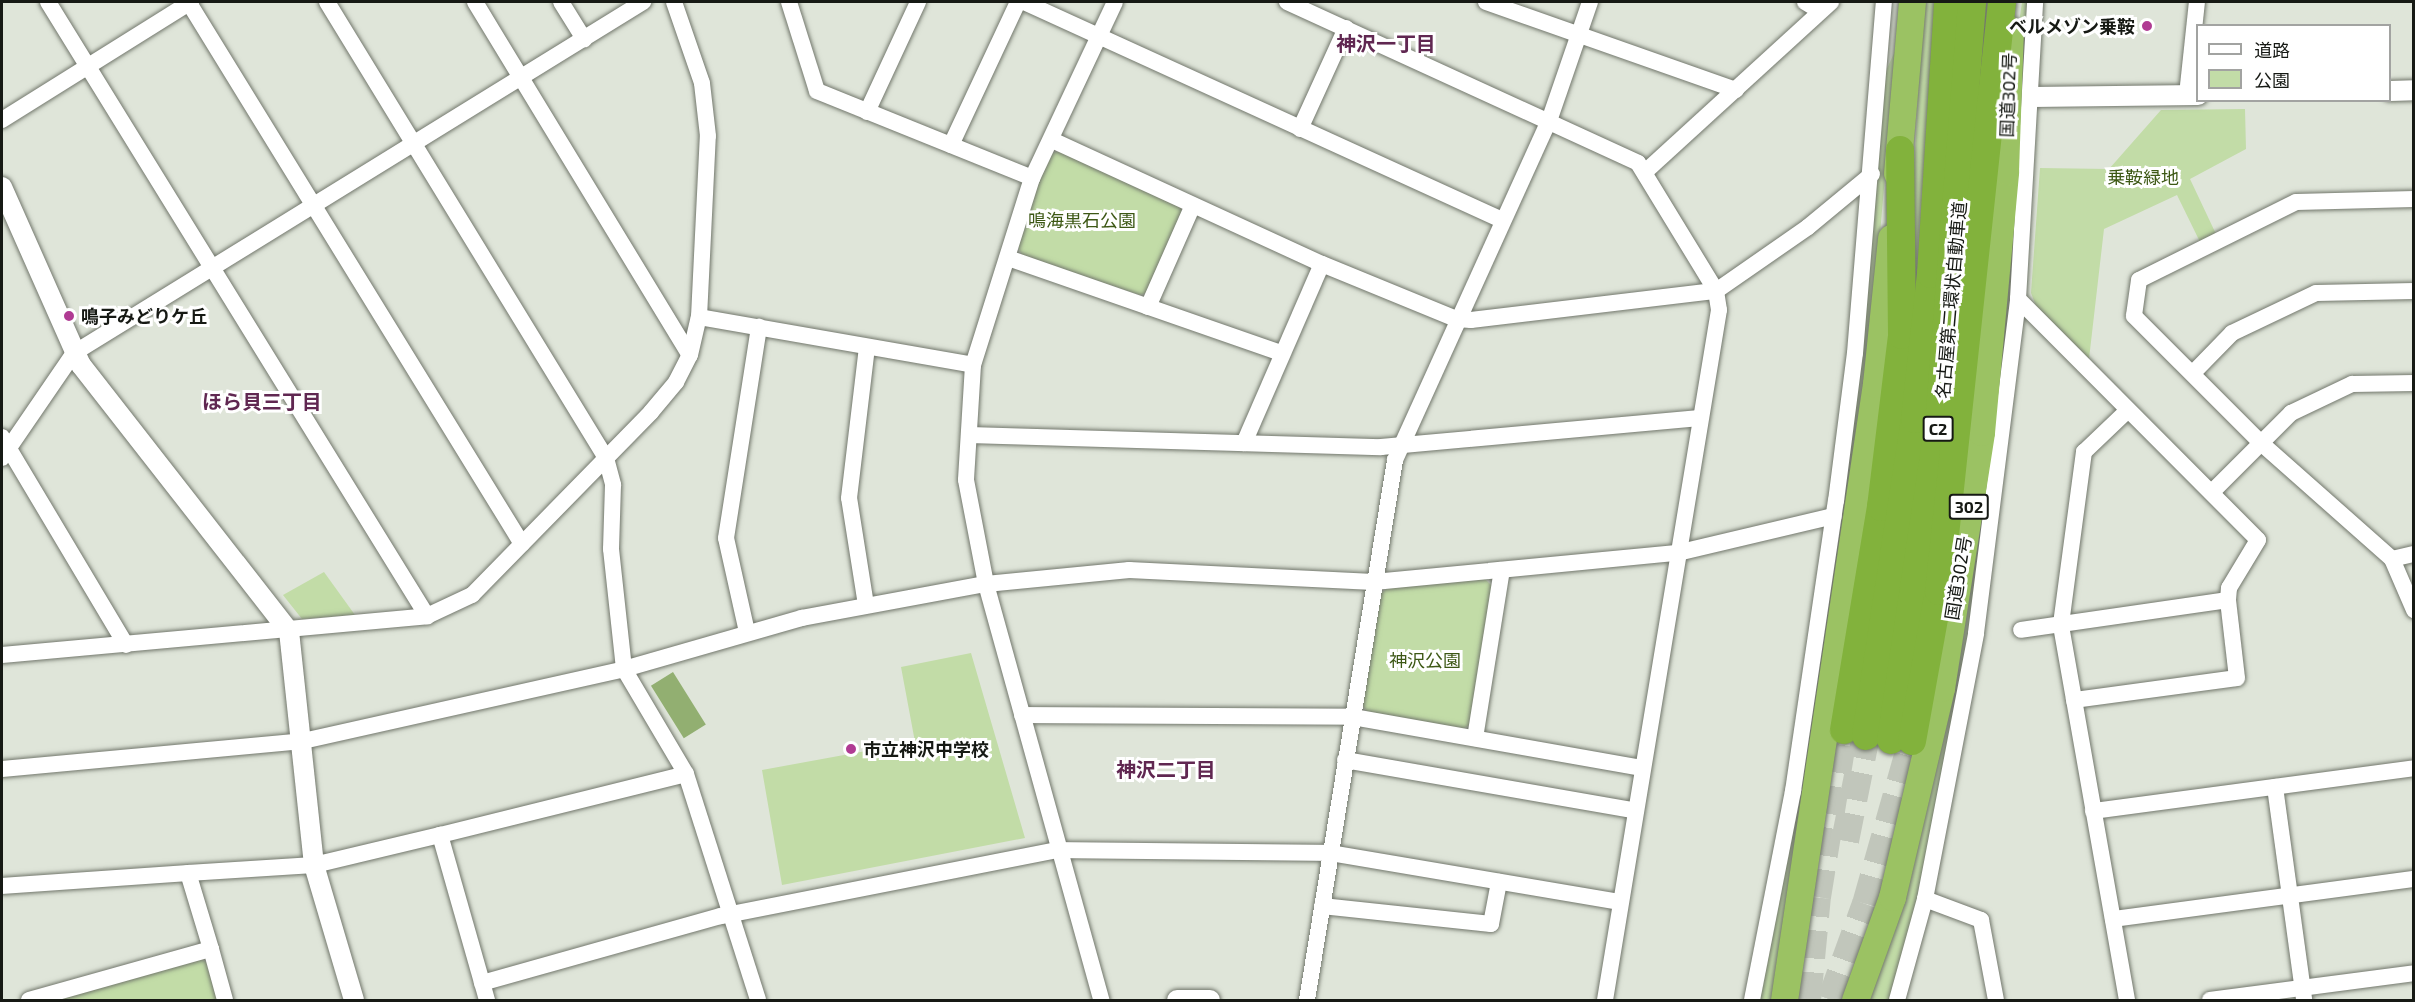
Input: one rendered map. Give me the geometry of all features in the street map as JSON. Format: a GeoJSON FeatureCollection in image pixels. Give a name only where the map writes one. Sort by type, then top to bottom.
{"type":"FeatureCollection","features":[{"type":"Feature","properties":{"kind":"highway"},"geometry":{"type":"LineString","coordinates":[[1784,1000],[1876,384],[1900,150],[1912,2]]}},
{"type":"Feature","properties":{"kind":"highway","name":"名古屋第二環状自動車道"},"geometry":{"type":"LineString","coordinates":[[1878,737],[1939,422],[1954,115],[1948,2]]}},
{"type":"Feature","properties":{"kind":"highway","name":"名古屋第二環状自動車道"},"geometry":{"type":"LineString","coordinates":[[1954,115],[1972,2]]}},
{"type":"Feature","properties":{"kind":"highway"},"geometry":{"type":"LineString","coordinates":[[1878,737],[1942,568],[2002,2]]}},
{"type":"Feature","properties":{"kind":"highway","name":"国道302号"},"geometry":{"type":"LineString","coordinates":[[1855,1000],[1892,897],[1941,688],[1981,432],[2005,171],[2009,2]]}},
{"type":"Feature","properties":{"kind":"highway"},"geometry":{"type":"LineString","coordinates":[[1878,737],[1881,507],[1902,335],[1900,150]]}},
{"type":"Feature","properties":{"kind":"street"},"geometry":{"type":"LineString","coordinates":[[48,2],[427,616]]}},
{"type":"Feature","properties":{"kind":"street"},"geometry":{"type":"LineString","coordinates":[[2,120],[190,2],[313,207],[522,544]]}},
{"type":"Feature","properties":{"kind":"street"},"geometry":{"type":"LineString","coordinates":[[327,2],[606,458],[613,485],[611,549],[624,669],[686,774],[758,1000]]}},
{"type":"Feature","properties":{"kind":"street"},"geometry":{"type":"LineString","coordinates":[[475,2],[690,355]]}},
{"type":"Feature","properties":{"kind":"street"},"geometry":{"type":"LineString","coordinates":[[561,2],[584,39]]}},
{"type":"Feature","properties":{"kind":"street"},"geometry":{"type":"LineString","coordinates":[[126,645],[4,448],[74,353],[413,146],[643,2]]}},
{"type":"Feature","properties":{"kind":"street"},"geometry":{"type":"LineString","coordinates":[[2,655],[289,631],[427,616],[472,595],[606,458],[676,382],[690,355],[699,317],[708,136],[702,83],[674,2]]}},
{"type":"Feature","properties":{"kind":"street"},"geometry":{"type":"LineString","coordinates":[[789,2],[817,91],[1032,177]]}},
{"type":"Feature","properties":{"kind":"street"},"geometry":{"type":"LineString","coordinates":[[867,112],[918,2]]}},
{"type":"Feature","properties":{"kind":"street"},"geometry":{"type":"LineString","coordinates":[[951,145],[1018,2]]}},
{"type":"Feature","properties":{"kind":"street"},"geometry":{"type":"LineString","coordinates":[[1024,2],[1502,220]]}},
{"type":"Feature","properties":{"kind":"street"},"geometry":{"type":"LineString","coordinates":[[1101,1000],[986,584],[966,480],[973,364],[1032,177],[1052,140],[1115,2]]}},
{"type":"Feature","properties":{"kind":"street"},"geometry":{"type":"LineString","coordinates":[[1287,2],[1638,163],[1716,291],[1719,310],[1677,553],[1605,1000]]}},
{"type":"Feature","properties":{"kind":"street"},"geometry":{"type":"LineString","coordinates":[[1486,2],[1736,90]]}},
{"type":"Feature","properties":{"kind":"street"},"geometry":{"type":"LineString","coordinates":[[1307,1000],[1374,582],[1400,444],[1549,121],[1590,2]]}},
{"type":"Feature","properties":{"kind":"street"},"geometry":{"type":"LineString","coordinates":[[1805,2],[1826,6]]}},
{"type":"Feature","properties":{"kind":"street"},"geometry":{"type":"LineString","coordinates":[[1752,1000],[1793,791],[1834,516],[1872,174],[1882,57],[1884,2]]}},
{"type":"Feature","properties":{"kind":"street"},"geometry":{"type":"LineString","coordinates":[[1898,1000],[1925,899],[1976,633],[2018,299],[2032,97],[2035,2]]}},
{"type":"Feature","properties":{"kind":"street"},"geometry":{"type":"LineString","coordinates":[[2032,97],[2192,95],[2197,2]]}},
{"type":"Feature","properties":{"kind":"street"},"geometry":{"type":"LineString","coordinates":[[1645,172],[1826,6]]}},
{"type":"Feature","properties":{"kind":"street"},"geometry":{"type":"LineString","coordinates":[[1300,129],[1346,28]]}},
{"type":"Feature","properties":{"kind":"street"},"geometry":{"type":"LineString","coordinates":[[1882,57],[1910,32]]}},
{"type":"Feature","properties":{"kind":"street"},"geometry":{"type":"LineString","coordinates":[[2391,91],[2414,90]]}},
{"type":"Feature","properties":{"kind":"street"},"geometry":{"type":"LineString","coordinates":[[1052,140],[1322,264],[1456,319],[1716,291],[1808,228],[1872,174]]}},
{"type":"Feature","properties":{"kind":"street"},"geometry":{"type":"LineString","coordinates":[[2,187],[74,353],[289,631],[303,741],[314,865],[354,1000]]}},
{"type":"Feature","properties":{"kind":"street"},"geometry":{"type":"LineString","coordinates":[[2414,200],[2296,202],[2139,280],[2134,316],[2194,372],[2261,442],[2391,559],[2414,610]]}},
{"type":"Feature","properties":{"kind":"street"},"geometry":{"type":"LineString","coordinates":[[1148,307],[1193,205]]}},
{"type":"Feature","properties":{"kind":"street"},"geometry":{"type":"LineString","coordinates":[[1008,258],[1281,353]]}},
{"type":"Feature","properties":{"kind":"street"},"geometry":{"type":"LineString","coordinates":[[1244,443],[1281,353],[1322,264]]}},
{"type":"Feature","properties":{"kind":"street"},"geometry":{"type":"LineString","coordinates":[[2194,372],[2232,333],[2316,293],[2414,291]]}},
{"type":"Feature","properties":{"kind":"street"},"geometry":{"type":"LineString","coordinates":[[2018,299],[2258,540],[2229,588],[2237,678],[2074,700]]}},
{"type":"Feature","properties":{"kind":"street"},"geometry":{"type":"LineString","coordinates":[[699,317],[973,364]]}},
{"type":"Feature","properties":{"kind":"street"},"geometry":{"type":"LineString","coordinates":[[747,633],[726,538],[759,327]]}},
{"type":"Feature","properties":{"kind":"street"},"geometry":{"type":"LineString","coordinates":[[866,605],[849,498],[867,347]]}},
{"type":"Feature","properties":{"kind":"street"},"geometry":{"type":"LineString","coordinates":[[2211,492],[2290,413],[2352,384],[2414,383]]}},
{"type":"Feature","properties":{"kind":"street"},"geometry":{"type":"LineString","coordinates":[[2127,411],[2084,452],[2061,624],[2127,1000]]}},
{"type":"Feature","properties":{"kind":"street"},"geometry":{"type":"LineString","coordinates":[[969,435],[1244,443],[1400,444],[1700,418]]}},
{"type":"Feature","properties":{"kind":"street"},"geometry":{"type":"LineString","coordinates":[[2,769],[303,741],[624,669],[747,633],[866,605],[986,584],[1129,570],[1374,582],[1677,553],[1834,516]]}},
{"type":"Feature","properties":{"kind":"street"},"geometry":{"type":"LineString","coordinates":[[2391,559],[2414,554]]}},
{"type":"Feature","properties":{"kind":"street"},"geometry":{"type":"LineString","coordinates":[[1475,738],[1502,570]]}},
{"type":"Feature","properties":{"kind":"street"},"geometry":{"type":"LineString","coordinates":[[2021,630],[2229,600]]}},
{"type":"Feature","properties":{"kind":"street"},"geometry":{"type":"LineString","coordinates":[[1022,715],[1353,717],[1643,768]]}},
{"type":"Feature","properties":{"kind":"street"},"geometry":{"type":"LineString","coordinates":[[1345,760],[1636,811]]}},
{"type":"Feature","properties":{"kind":"street"},"geometry":{"type":"LineString","coordinates":[[2093,811],[2414,768]]}},
{"type":"Feature","properties":{"kind":"street"},"geometry":{"type":"LineString","coordinates":[[2,886],[314,865],[686,774]]}},
{"type":"Feature","properties":{"kind":"street"},"geometry":{"type":"LineString","coordinates":[[2275,787],[2303,994]]}},
{"type":"Feature","properties":{"kind":"street"},"geometry":{"type":"LineString","coordinates":[[440,835],[487,1000]]}},
{"type":"Feature","properties":{"kind":"street"},"geometry":{"type":"LineString","coordinates":[[482,983],[731,914],[1058,850],[1330,853],[1620,902]]}},
{"type":"Feature","properties":{"kind":"street"},"geometry":{"type":"LineString","coordinates":[[188,873],[225,1000]]}},
{"type":"Feature","properties":{"kind":"street"},"geometry":{"type":"LineString","coordinates":[[2113,919],[2414,879]]}},
{"type":"Feature","properties":{"kind":"street"},"geometry":{"type":"LineString","coordinates":[[1322,906],[1491,924],[1499,882]]}},
{"type":"Feature","properties":{"kind":"street"},"geometry":{"type":"LineString","coordinates":[[1925,899],[1981,920],[1996,1000]]}},
{"type":"Feature","properties":{"kind":"street"},"geometry":{"type":"LineString","coordinates":[[29,1000],[211,949]]}},
{"type":"Feature","properties":{"kind":"street"},"geometry":{"type":"LineString","coordinates":[[2210,1000],[2303,994],[2414,973]]}},
{"type":"Feature","properties":{"kind":"street"},"geometry":{"type":"LineString","coordinates":[[1177,1000],[1210,1000]]}},
{"type":"Feature","properties":{"kind":"green space"},"geometry":{"type":"Polygon","coordinates":[[[1923,2],[1937,2],[1914,290],[1908,288],[1923,2]]]}},
{"type":"Feature","properties":{"kind":"green space"},"geometry":{"type":"Polygon","coordinates":[[[2022,2],[2031,2],[2009,314],[1983,558],[1943,789],[1893,1000],[1870,1000],[1892,928],[2022,2]]]}},
{"type":"Feature","properties":{"kind":"green space"},"geometry":{"type":"Polygon","coordinates":[[[1896,49],[1872,326],[1772,1000],[1757,1000],[1770,940],[1884,75],[1896,49]]]}},
{"type":"Feature","properties":{"kind":"green space","name":"乗鞍緑地"},"geometry":{"type":"Polygon","coordinates":[[[2245,109],[2246,149],[2190,179],[2216,234],[2200,242],[2177,195],[2104,229],[2089,359],[2036,306],[2031,293],[2040,168],[2109,169],[2161,110],[2245,109]]]}},
{"type":"Feature","properties":{"kind":"green space","name":"鳴海黒石公園"},"geometry":{"type":"Polygon","coordinates":[[[1061,151],[1180,206],[1183,214],[1149,292],[1140,295],[1022,256],[1018,246],[1037,184],[1052,153],[1061,151]]]}},
{"type":"Feature","properties":{"kind":"green space"},"geometry":{"type":"Polygon","coordinates":[[[324,572],[355,615],[302,619],[283,595],[324,572]]]}},
{"type":"Feature","properties":{"kind":"green space","name":"神沢公園"},"geometry":{"type":"Polygon","coordinates":[[[1483,577],[1493,587],[1471,724],[1463,729],[1368,713],[1362,705],[1380,594],[1389,587],[1483,577]]]}},
{"type":"Feature","properties":{"kind":"green space"},"geometry":{"type":"Polygon","coordinates":[[[971,653],[1025,838],[782,885],[762,770],[915,742],[901,667],[971,653]]]}},
{"type":"Feature","properties":{"kind":"green space"},"geometry":{"type":"Polygon","coordinates":[[[198,957],[206,962],[217,1000],[48,1000],[198,957]]]}},
{"type":"Feature","properties":{"kind":"shaded area"},"geometry":{"type":"Polygon","coordinates":[[[673,672],[706,725],[684,738],[651,686],[673,672]]]}},
{"type":"Feature","properties":{"kind":"tunnel"},"geometry":{"type":"LineString","coordinates":[[1807,1000],[1817,897],[1844,730]]}},
{"type":"Feature","properties":{"kind":"tunnel"},"geometry":{"type":"LineString","coordinates":[[1845,841],[1866,736]]}},
{"type":"Feature","properties":{"kind":"tunnel"},"geometry":{"type":"LineString","coordinates":[[1831,1000],[1866,904],[1912,741]]}},
{"type":"Feature","properties":{"kind":"place","name":"ベルメゾン乗鞍"},"geometry":{"type":"Point","coordinates":[2147,26]}},
{"type":"Feature","properties":{"kind":"place","name":"鳴子みどりケ丘"},"geometry":{"type":"Point","coordinates":[69,316]}},
{"type":"Feature","properties":{"kind":"place","name":"市立神沢中学校"},"geometry":{"type":"Point","coordinates":[851,749]}},
{"type":"Feature","properties":{"kind":"district","name":"神沢一丁目"},"geometry":{"type":"Point","coordinates":[1386,43]}},
{"type":"Feature","properties":{"kind":"district","name":"ほら貝三丁目"},"geometry":{"type":"Point","coordinates":[262,401]}},
{"type":"Feature","properties":{"kind":"district","name":"神沢二丁目"},"geometry":{"type":"Point","coordinates":[1166,769]}}]}
